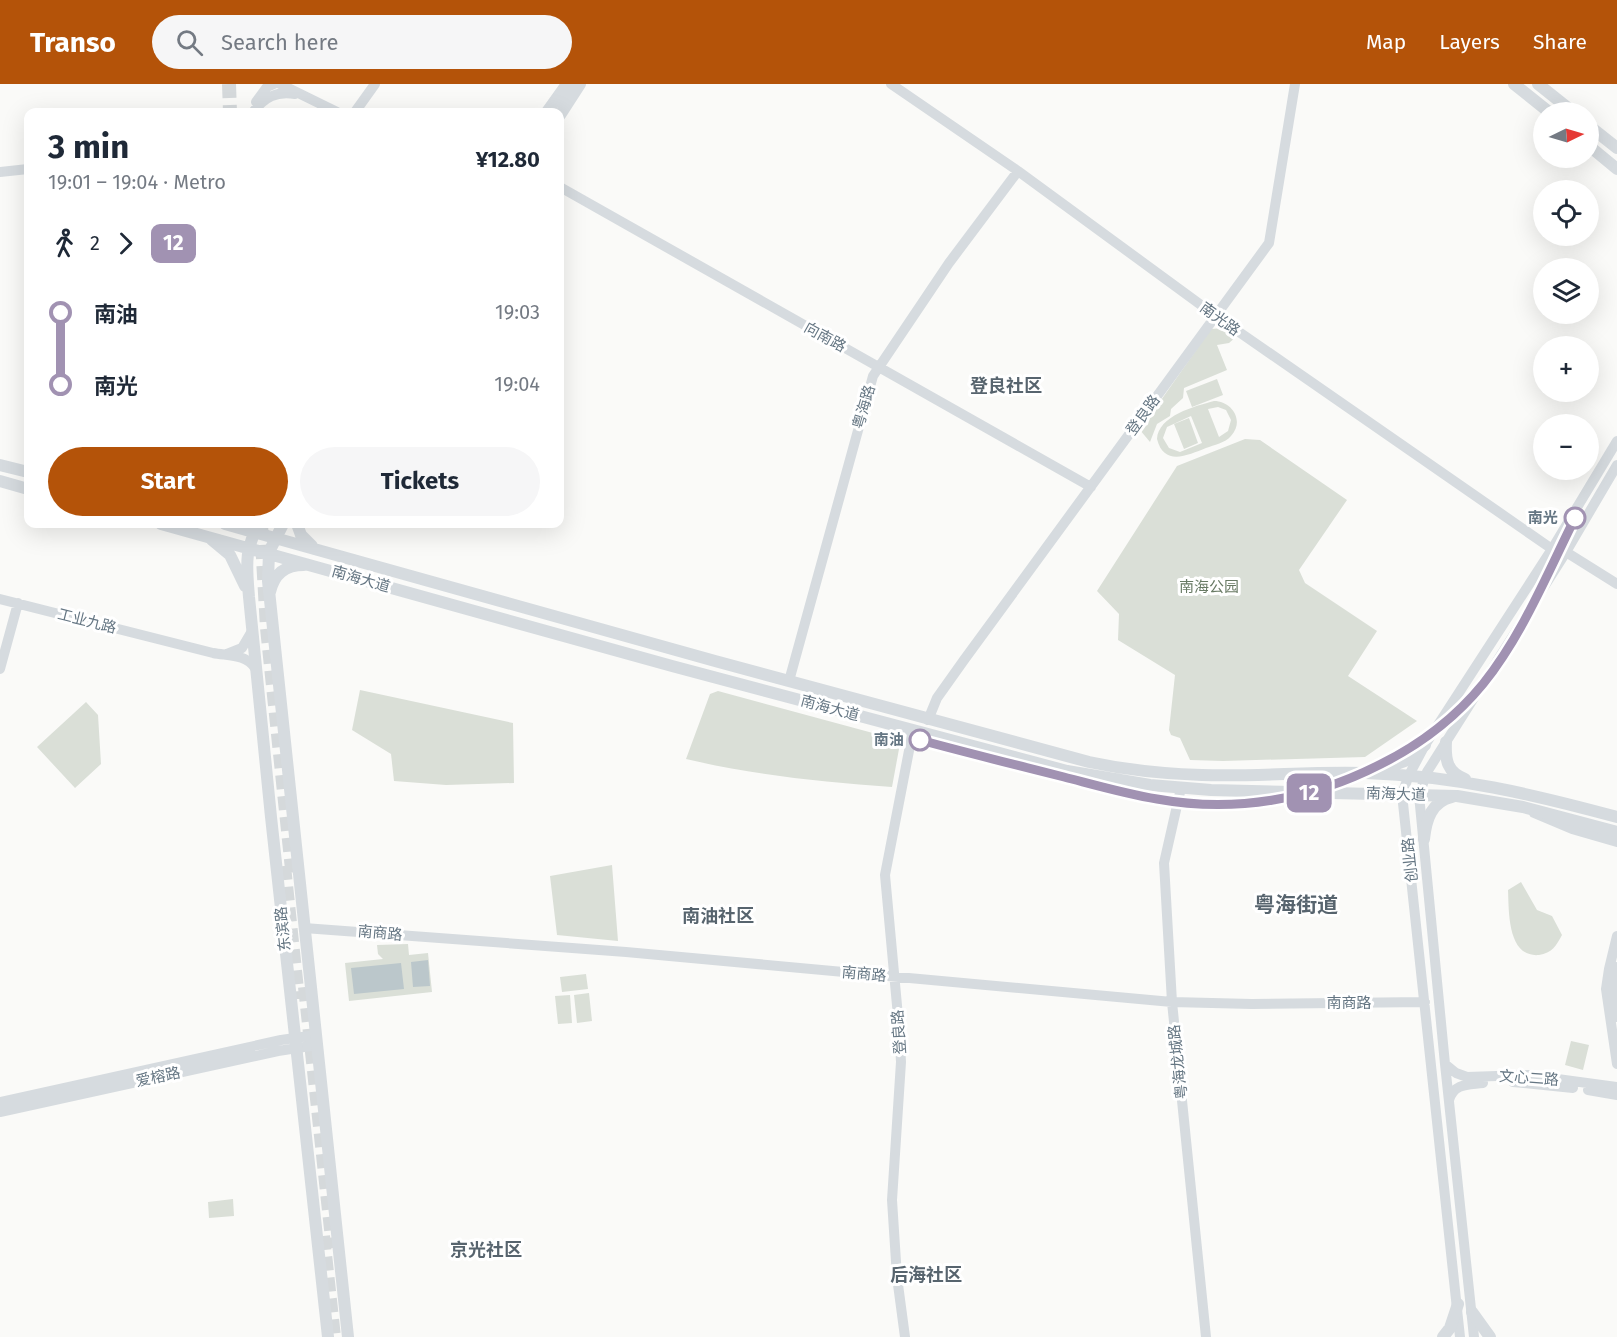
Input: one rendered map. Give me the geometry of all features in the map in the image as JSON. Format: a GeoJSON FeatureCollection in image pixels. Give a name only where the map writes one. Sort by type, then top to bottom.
{"type":"FeatureCollection","features":[{"type":"Feature","properties":{"kind":"main road"},"geometry":{"type":"LineString","coordinates":[[550,108],[567,84]]}},
{"type":"Feature","properties":{"kind":"main road"},"geometry":{"type":"LineString","coordinates":[[564,109],[580,84]]}},
{"type":"Feature","properties":{"kind":"main road"},"geometry":{"type":"LineString","coordinates":[[1514,84],[1536,102]]}},
{"type":"Feature","properties":{"kind":"main road"},"geometry":{"type":"LineString","coordinates":[[1538,84],[1560,102]]}},
{"type":"Feature","properties":{"kind":"main road"},"geometry":{"type":"LineString","coordinates":[[1599,134],[1617,148]]}},
{"type":"Feature","properties":{"kind":"main road"},"geometry":{"type":"LineString","coordinates":[[1599,154],[1617,169]]}},
{"type":"Feature","properties":{"kind":"main road"},"geometry":{"type":"LineString","coordinates":[[0,465],[24,471]]}},
{"type":"Feature","properties":{"kind":"main road"},"geometry":{"type":"LineString","coordinates":[[0,481],[24,488]]}},
{"type":"Feature","properties":{"kind":"main road","name":"南海大道"},"geometry":{"type":"LineString","coordinates":[[177,528],[270,552],[672,666],[1079,774],[1181,788],[1457,796],[1523,807],[1617,832]]}},
{"type":"Feature","properties":{"kind":"main road","name":"东滨路"},"geometry":{"type":"LineString","coordinates":[[258,528],[249,547],[247,569],[255,668],[328,1337]]}},
{"type":"Feature","properties":{"kind":"main road","name":"南海大道"},"geometry":{"type":"LineString","coordinates":[[260,528],[275,537],[928,720],[1081,760],[1139,771],[1204,776],[1321,772],[1409,775],[1474,783],[1539,796],[1617,817]]}},
{"type":"Feature","properties":{"kind":"main road","name":"东滨路"},"geometry":{"type":"LineString","coordinates":[[281,528],[270,552],[267,569],[348,1337]]}},
{"type":"Feature","properties":{"kind":"main road"},"geometry":{"type":"LineString","coordinates":[[298,528],[309,545],[315,548]]}},
{"type":"Feature","properties":{"kind":"main road"},"geometry":{"type":"LineString","coordinates":[[200,534],[216,542],[230,555],[249,597]]}},
{"type":"Feature","properties":{"kind":"main road"},"geometry":{"type":"LineString","coordinates":[[270,604],[271,588],[282,570],[293,566],[317,566]]}},
{"type":"Feature","properties":{"kind":"main road"},"geometry":{"type":"LineString","coordinates":[[1446,742],[1445,754],[1449,768],[1455,774],[1474,783]]}},
{"type":"Feature","properties":{"kind":"main road"},"geometry":{"type":"LineString","coordinates":[[1368,773],[1398,765],[1425,745]]}},
{"type":"Feature","properties":{"kind":"main road"},"geometry":{"type":"LineString","coordinates":[[1424,840],[1426,824],[1432,810],[1438,803],[1457,796]]}},
{"type":"Feature","properties":{"kind":"main road"},"geometry":{"type":"LineString","coordinates":[[1443,1337],[1450,1328],[1458,1304]]}},
{"type":"Feature","properties":{"kind":"main road"},"geometry":{"type":"LineString","coordinates":[[1472,1312],[1490,1337]]}},
{"type":"Feature","properties":{"kind":"street"},"geometry":{"type":"LineString","coordinates":[[358,108],[375,84]]}},
{"type":"Feature","properties":{"kind":"street","name":"南光路"},"geometry":{"type":"LineString","coordinates":[[891,84],[1018,171],[1216,316],[1552,549]]}},
{"type":"Feature","properties":{"kind":"street","name":"登良路"},"geometry":{"type":"LineString","coordinates":[[928,720],[937,698],[1267,246],[1295,84]]}},
{"type":"Feature","properties":{"kind":"street"},"geometry":{"type":"LineString","coordinates":[[257,108],[278,86]]}},
{"type":"Feature","properties":{"kind":"street"},"geometry":{"type":"LineString","coordinates":[[251,108],[267,87],[278,86],[329,108]]}},
{"type":"Feature","properties":{"kind":"street"},"geometry":{"type":"LineString","coordinates":[[0,172],[24,170]]}},
{"type":"Feature","properties":{"kind":"street","name":"粤海路"},"geometry":{"type":"LineString","coordinates":[[789,681],[869,384],[949,263],[1018,171]]}},
{"type":"Feature","properties":{"kind":"street","name":"向南路"},"geometry":{"type":"LineString","coordinates":[[564,189],[1091,487]]}},
{"type":"Feature","properties":{"kind":"street","name":"创业路"},"geometry":{"type":"LineString","coordinates":[[1460,1337],[1402,794],[1425,745],[1552,549],[1617,441]]}},
{"type":"Feature","properties":{"kind":"street","name":"创业路"},"geometry":{"type":"LineString","coordinates":[[1474,1337],[1419,795],[1426,777],[1446,742],[1566,552],[1617,465]]}},
{"type":"Feature","properties":{"kind":"street"},"geometry":{"type":"LineString","coordinates":[[1566,552],[1617,584]]}},
{"type":"Feature","properties":{"kind":"street","name":"工业九路"},"geometry":{"type":"LineString","coordinates":[[0,598],[246,659],[255,668]]}},
{"type":"Feature","properties":{"kind":"street"},"geometry":{"type":"LineString","coordinates":[[0,669],[18,603]]}},
{"type":"Feature","properties":{"kind":"street"},"geometry":{"type":"LineString","coordinates":[[224,654],[232,654],[242,648],[252,631]]}},
{"type":"Feature","properties":{"kind":"street","name":"登良路"},"geometry":{"type":"LineString","coordinates":[[905,1337],[897,1277],[892,1200],[901,1062],[885,875],[914,730]]}},
{"type":"Feature","properties":{"kind":"street","name":"粤海龙城路"},"geometry":{"type":"LineString","coordinates":[[1181,788],[1164,863],[1172,1002],[1206,1337]]}},
{"type":"Feature","properties":{"kind":"street"},"geometry":{"type":"LineString","coordinates":[[1523,807],[1558,824],[1617,842]]}},
{"type":"Feature","properties":{"kind":"street","name":"南商路"},"geometry":{"type":"LineString","coordinates":[[304,928],[626,952],[1172,1002],[1252,1004],[1425,1002]]}},
{"type":"Feature","properties":{"kind":"street"},"geometry":{"type":"LineString","coordinates":[[1617,936],[1606,989],[1617,1064]]}},
{"type":"Feature","properties":{"kind":"street"},"geometry":{"type":"LineString","coordinates":[[1617,967],[1614,989],[1617,1017]]}},
{"type":"Feature","properties":{"kind":"street","name":"爱榕路"},"geometry":{"type":"LineString","coordinates":[[0,1102],[316,1040]]}},
{"type":"Feature","properties":{"kind":"street","name":"爱榕路"},"geometry":{"type":"LineString","coordinates":[[0,1112],[296,1043]]}},
{"type":"Feature","properties":{"kind":"street","name":"文心二路"},"geometry":{"type":"LineString","coordinates":[[1445,1064],[1456,1073],[1467,1077],[1528,1076],[1617,1087]]}},
{"type":"Feature","properties":{"kind":"street","name":"文心二路"},"geometry":{"type":"LineString","coordinates":[[1449,1100],[1458,1087],[1506,1082],[1617,1095]]}},
{"type":"Feature","properties":{"kind":"street"},"geometry":{"type":"LineString","coordinates":[[897,1277],[900,1337]]}},
{"type":"Feature","properties":{"kind":"green space"},"geometry":{"type":"Polygon","coordinates":[[[1224,328],[1237,336],[1229,343],[1217,345],[1227,370],[1184,388],[1183,398],[1171,409],[1170,416],[1157,424],[1150,442],[1140,430],[1211,329],[1224,328]]]}},
{"type":"Feature","properties":{"kind":"green space"},"geometry":{"type":"Polygon","coordinates":[[[1217,379],[1223,395],[1192,407],[1186,391],[1217,379]]]}},
{"type":"Feature","properties":{"kind":"green space"},"geometry":{"type":"Polygon","coordinates":[[[1214,401],[1226,404],[1235,413],[1237,424],[1231,436],[1219,444],[1184,456],[1171,456],[1160,448],[1157,439],[1159,431],[1170,418],[1188,409],[1214,401]],[[1218,407],[1208,409],[1219,437],[1228,431],[1231,420],[1226,410],[1218,407]],[[1191,416],[1167,427],[1163,438],[1169,448],[1180,452],[1202,443],[1191,416]]]}},
{"type":"Feature","properties":{"kind":"green space"},"geometry":{"type":"Polygon","coordinates":[[[1189,418],[1198,443],[1184,449],[1174,424],[1189,418]]]}},
{"type":"Feature","properties":{"kind":"green space","name":"南海公园"},"geometry":{"type":"Polygon","coordinates":[[[1245,439],[1260,440],[1347,500],[1299,570],[1305,583],[1377,631],[1348,676],[1417,721],[1365,757],[1190,760],[1180,738],[1171,735],[1169,730],[1175,675],[1118,640],[1119,614],[1097,591],[1177,466],[1245,439]]]}},
{"type":"Feature","properties":{"kind":"green space"},"geometry":{"type":"Polygon","coordinates":[[[360,690],[513,723],[514,783],[446,785],[394,781],[391,754],[352,730],[360,690]]]}},
{"type":"Feature","properties":{"kind":"green space"},"geometry":{"type":"Polygon","coordinates":[[[718,691],[895,739],[899,749],[892,787],[788,777],[686,759],[710,694],[718,691]]]}},
{"type":"Feature","properties":{"kind":"green space"},"geometry":{"type":"Polygon","coordinates":[[[86,702],[98,715],[101,764],[75,788],[37,747],[86,702]]]}},
{"type":"Feature","properties":{"kind":"green space"},"geometry":{"type":"Polygon","coordinates":[[[612,865],[618,941],[557,935],[550,876],[612,865]]]}},
{"type":"Feature","properties":{"kind":"green space"},"geometry":{"type":"Polygon","coordinates":[[[1521,882],[1537,910],[1552,916],[1562,935],[1547,953],[1529,954],[1515,941],[1510,920],[1508,890],[1521,882]]]}},
{"type":"Feature","properties":{"kind":"green space"},"geometry":{"type":"Polygon","coordinates":[[[408,944],[409,955],[428,953],[432,992],[349,1001],[345,963],[383,959],[378,954],[377,945],[408,944]]]}},
{"type":"Feature","properties":{"kind":"green space"},"geometry":{"type":"Polygon","coordinates":[[[586,974],[588,989],[562,992],[560,977],[586,974]]]}},
{"type":"Feature","properties":{"kind":"green space"},"geometry":{"type":"Polygon","coordinates":[[[589,993],[592,1021],[577,1023],[574,995],[589,993]]]}},
{"type":"Feature","properties":{"kind":"green space"},"geometry":{"type":"Polygon","coordinates":[[[570,995],[572,1023],[558,1024],[555,996],[570,995]]]}},
{"type":"Feature","properties":{"kind":"green space"},"geometry":{"type":"Polygon","coordinates":[[[1571,1041],[1589,1045],[1583,1070],[1565,1065],[1571,1041]]]}},
{"type":"Feature","properties":{"kind":"green space"},"geometry":{"type":"Polygon","coordinates":[[[233,1199],[234,1216],[209,1218],[208,1202],[233,1199]]]}},
{"type":"Feature","properties":{"kind":"shaded area"},"geometry":{"type":"Polygon","coordinates":[[[428,960],[430,986],[413,987],[411,962],[428,960]]]}},
{"type":"Feature","properties":{"kind":"shaded area"},"geometry":{"type":"Polygon","coordinates":[[[401,963],[404,989],[354,994],[351,968],[401,963]]]}},
{"type":"Feature","properties":{"kind":"tunnel"},"geometry":{"type":"LineString","coordinates":[[229,84],[230,108]]}},
{"type":"Feature","properties":{"kind":"tunnel"},"geometry":{"type":"LineString","coordinates":[[261,528],[267,628],[293,879]]}},
{"type":"Feature","properties":{"kind":"tunnel"},"geometry":{"type":"LineString","coordinates":[[284,866],[298,999]]}},
{"type":"Feature","properties":{"kind":"tunnel"},"geometry":{"type":"LineString","coordinates":[[305,987],[333,1248]]}},
{"type":"Feature","properties":{"kind":"tunnel"},"geometry":{"type":"LineString","coordinates":[[323,1236],[334,1337]]}},
{"type":"Feature","properties":{"kind":"metro line","name":"12"},"geometry":{"type":"LineString","coordinates":[[920,740],[1134,795],[1181,803],[1263,802],[1316,791],[1344,782],[1412,747],[1447,720],[1482,685],[1517,636],[1575,518]]}},
{"type":"Feature","properties":{"kind":"place","name":"南光"},"geometry":{"type":"Point","coordinates":[1575,518]}},
{"type":"Feature","properties":{"kind":"place","name":"南油"},"geometry":{"type":"Point","coordinates":[920,740]}},
{"type":"Feature","properties":{"kind":"district","name":"登良社区"},"geometry":{"type":"Point","coordinates":[1006,386]}},
{"type":"Feature","properties":{"kind":"district","name":"粤海街道"},"geometry":{"type":"Point","coordinates":[1296,905]}},
{"type":"Feature","properties":{"kind":"district","name":"南油社区"},"geometry":{"type":"Point","coordinates":[718,916]}},
{"type":"Feature","properties":{"kind":"district","name":"京光社区"},"geometry":{"type":"Point","coordinates":[486,1250]}},
{"type":"Feature","properties":{"kind":"district","name":"后海社区"},"geometry":{"type":"Point","coordinates":[926,1275]}}]}
